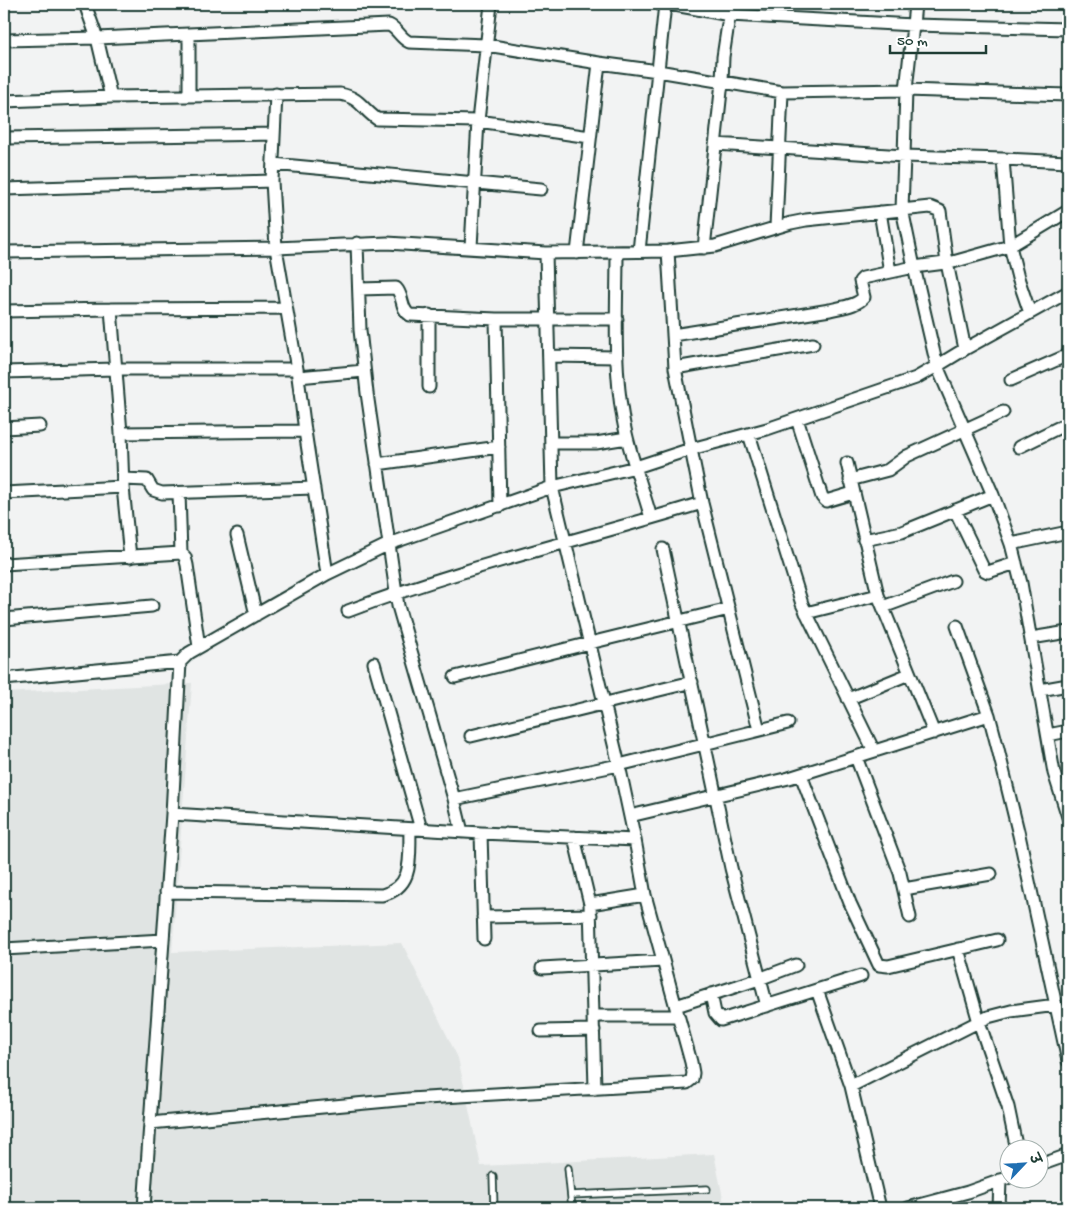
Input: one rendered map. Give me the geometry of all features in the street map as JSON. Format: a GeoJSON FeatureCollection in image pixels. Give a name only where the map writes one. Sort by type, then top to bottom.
{"type":"FeatureCollection","features":[{"type":"Feature","properties":{"kind":"street"},"geometry":{"type":"LineString","coordinates":[[85,4],[97,38],[111,97]]}},
{"type":"Feature","properties":{"kind":"street"},"geometry":{"type":"LineString","coordinates":[[471,247],[478,121],[491,4]]}},
{"type":"Feature","properties":{"kind":"street"},"geometry":{"type":"LineString","coordinates":[[640,251],[658,71],[667,4],[913,25],[1068,29]]}},
{"type":"Feature","properties":{"kind":"street"},"geometry":{"type":"LineString","coordinates":[[916,4],[906,90],[902,209],[937,366],[993,495],[1011,544],[1031,638],[1048,735],[1064,791],[1068,817]]}},
{"type":"Feature","properties":{"kind":"street"},"geometry":{"type":"LineString","coordinates":[[704,248],[722,82],[723,56],[730,9]]}},
{"type":"Feature","properties":{"kind":"street"},"geometry":{"type":"LineString","coordinates":[[4,40],[97,38],[388,25],[397,30],[404,40],[409,42],[486,45],[782,92],[906,90],[1068,94]]}},
{"type":"Feature","properties":{"kind":"street"},"geometry":{"type":"LineString","coordinates":[[189,34],[189,96]]}},
{"type":"Feature","properties":{"kind":"street"},"geometry":{"type":"LineString","coordinates":[[577,253],[599,63]]}},
{"type":"Feature","properties":{"kind":"street"},"geometry":{"type":"LineString","coordinates":[[776,228],[782,92]]}},
{"type":"Feature","properties":{"kind":"street"},"geometry":{"type":"LineString","coordinates":[[276,94],[272,181],[276,248],[298,373],[327,574]]}},
{"type":"Feature","properties":{"kind":"street"},"geometry":{"type":"LineString","coordinates":[[4,102],[111,97],[340,94],[358,100],[377,119],[478,121],[590,137]]}},
{"type":"Feature","properties":{"kind":"street"},"geometry":{"type":"LineString","coordinates":[[4,138],[274,134]]}},
{"type":"Feature","properties":{"kind":"street"},"geometry":{"type":"LineString","coordinates":[[715,144],[904,156],[1068,162]]}},
{"type":"Feature","properties":{"kind":"street"},"geometry":{"type":"LineString","coordinates":[[1003,159],[1010,246],[1030,313]]}},
{"type":"Feature","properties":{"kind":"street"},"geometry":{"type":"LineString","coordinates":[[273,164],[541,188]]}},
{"type":"Feature","properties":{"kind":"street"},"geometry":{"type":"LineString","coordinates":[[4,189],[272,181]]}},
{"type":"Feature","properties":{"kind":"street"},"geometry":{"type":"LineString","coordinates":[[4,252],[276,248],[358,243],[471,247],[546,253],[668,251],[704,248],[727,243],[806,220],[930,207],[940,211],[946,263],[965,349]]}},
{"type":"Feature","properties":{"kind":"street"},"geometry":{"type":"LineString","coordinates":[[880,212],[890,272]]}},
{"type":"Feature","properties":{"kind":"street"},"geometry":{"type":"LineString","coordinates":[[673,335],[830,310],[854,304],[864,298],[860,281],[863,278],[914,267],[972,258],[1010,246],[1068,212]]}},
{"type":"Feature","properties":{"kind":"street"},"geometry":{"type":"LineString","coordinates":[[358,243],[360,330],[364,371],[398,606],[462,832]]}},
{"type":"Feature","properties":{"kind":"street"},"geometry":{"type":"LineString","coordinates":[[668,251],[675,368],[702,503],[759,730]]}},
{"type":"Feature","properties":{"kind":"street"},"geometry":{"type":"LineString","coordinates":[[617,252],[617,356],[620,400],[627,438],[652,518]]}},
{"type":"Feature","properties":{"kind":"street"},"geometry":{"type":"LineString","coordinates":[[150,1122],[409,1099],[687,1082],[692,1079],[691,1062],[645,894],[619,765],[552,488],[546,253]]}},
{"type":"Feature","properties":{"kind":"street"},"geometry":{"type":"LineString","coordinates":[[359,288],[396,288],[400,292],[403,307],[410,315],[496,319],[617,319]]}},
{"type":"Feature","properties":{"kind":"street"},"geometry":{"type":"LineString","coordinates":[[144,1208],[172,814],[180,662],[185,656],[327,574],[389,544],[552,488],[636,467],[749,434],[916,378],[1068,292]]}},
{"type":"Feature","properties":{"kind":"street"},"geometry":{"type":"LineString","coordinates":[[4,311],[286,308]]}},
{"type":"Feature","properties":{"kind":"street"},"geometry":{"type":"LineString","coordinates":[[111,309],[130,557]]}},
{"type":"Feature","properties":{"kind":"street"},"geometry":{"type":"LineString","coordinates":[[429,387],[430,315]]}},
{"type":"Feature","properties":{"kind":"street"},"geometry":{"type":"LineString","coordinates":[[496,319],[500,506]]}},
{"type":"Feature","properties":{"kind":"street"},"geometry":{"type":"LineString","coordinates":[[675,368],[813,344]]}},
{"type":"Feature","properties":{"kind":"street"},"geometry":{"type":"LineString","coordinates":[[1011,380],[1068,354]]}},
{"type":"Feature","properties":{"kind":"street"},"geometry":{"type":"LineString","coordinates":[[549,356],[617,356]]}},
{"type":"Feature","properties":{"kind":"street"},"geometry":{"type":"LineString","coordinates":[[4,372],[115,369],[298,373],[364,371]]}},
{"type":"Feature","properties":{"kind":"street"},"geometry":{"type":"LineString","coordinates":[[850,480],[888,470],[907,456],[1003,412]]}},
{"type":"Feature","properties":{"kind":"street"},"geometry":{"type":"LineString","coordinates":[[797,419],[822,497],[826,501],[853,493]]}},
{"type":"Feature","properties":{"kind":"street"},"geometry":{"type":"LineString","coordinates":[[1019,447],[1068,423]]}},
{"type":"Feature","properties":{"kind":"street"},"geometry":{"type":"LineString","coordinates":[[4,428],[40,426]]}},
{"type":"Feature","properties":{"kind":"street"},"geometry":{"type":"LineString","coordinates":[[121,433],[305,431]]}},
{"type":"Feature","properties":{"kind":"street"},"geometry":{"type":"LineString","coordinates":[[749,434],[794,581],[806,613],[874,752]]}},
{"type":"Feature","properties":{"kind":"street"},"geometry":{"type":"LineString","coordinates":[[551,443],[596,444],[627,438]]}},
{"type":"Feature","properties":{"kind":"street"},"geometry":{"type":"LineString","coordinates":[[377,464],[499,447]]}},
{"type":"Feature","properties":{"kind":"street"},"geometry":{"type":"LineString","coordinates":[[846,463],[878,595],[934,733]]}},
{"type":"Feature","properties":{"kind":"street"},"geometry":{"type":"LineString","coordinates":[[4,493],[147,480],[156,492],[179,493],[314,488]]}},
{"type":"Feature","properties":{"kind":"street"},"geometry":{"type":"LineString","coordinates":[[179,493],[181,553],[185,557],[187,565],[199,647]]}},
{"type":"Feature","properties":{"kind":"street"},"geometry":{"type":"LineString","coordinates":[[864,540],[902,532],[993,495]]}},
{"type":"Feature","properties":{"kind":"street"},"geometry":{"type":"LineString","coordinates":[[348,611],[396,592],[702,503]]}},
{"type":"Feature","properties":{"kind":"street"},"geometry":{"type":"LineString","coordinates":[[955,510],[984,570],[988,572],[1016,564]]}},
{"type":"Feature","properties":{"kind":"street"},"geometry":{"type":"LineString","coordinates":[[1011,544],[1068,532]]}},
{"type":"Feature","properties":{"kind":"street"},"geometry":{"type":"LineString","coordinates":[[236,535],[256,615]]}},
{"type":"Feature","properties":{"kind":"street"},"geometry":{"type":"LineString","coordinates":[[663,549],[731,868],[766,1006]]}},
{"type":"Feature","properties":{"kind":"street"},"geometry":{"type":"LineString","coordinates":[[4,564],[181,553]]}},
{"type":"Feature","properties":{"kind":"street"},"geometry":{"type":"LineString","coordinates":[[883,607],[953,581]]}},
{"type":"Feature","properties":{"kind":"street"},"geometry":{"type":"LineString","coordinates":[[806,613],[878,595]]}},
{"type":"Feature","properties":{"kind":"street"},"geometry":{"type":"LineString","coordinates":[[4,619],[152,606]]}},
{"type":"Feature","properties":{"kind":"street"},"geometry":{"type":"LineString","coordinates":[[456,677],[590,642],[729,609]]}},
{"type":"Feature","properties":{"kind":"street"},"geometry":{"type":"LineString","coordinates":[[957,626],[989,715],[1019,836],[1068,1061]]}},
{"type":"Feature","properties":{"kind":"street"},"geometry":{"type":"LineString","coordinates":[[1031,638],[1068,632]]}},
{"type":"Feature","properties":{"kind":"street"},"geometry":{"type":"LineString","coordinates":[[4,678],[180,662]]}},
{"type":"Feature","properties":{"kind":"street"},"geometry":{"type":"LineString","coordinates":[[166,892],[372,895],[390,893],[406,878],[416,829],[374,663]]}},
{"type":"Feature","properties":{"kind":"street"},"geometry":{"type":"LineString","coordinates":[[848,700],[909,674]]}},
{"type":"Feature","properties":{"kind":"street"},"geometry":{"type":"LineString","coordinates":[[471,736],[692,682]]}},
{"type":"Feature","properties":{"kind":"street"},"geometry":{"type":"LineString","coordinates":[[1040,690],[1068,685]]}},
{"type":"Feature","properties":{"kind":"street"},"geometry":{"type":"LineString","coordinates":[[630,816],[801,775],[989,715]]}},
{"type":"Feature","properties":{"kind":"street"},"geometry":{"type":"LineString","coordinates":[[454,799],[619,765],[788,723]]}},
{"type":"Feature","properties":{"kind":"street"},"geometry":{"type":"LineString","coordinates":[[1048,735],[1068,731]]}},
{"type":"Feature","properties":{"kind":"street"},"geometry":{"type":"LineString","coordinates":[[856,757],[893,855],[904,889],[910,917]]}},
{"type":"Feature","properties":{"kind":"street"},"geometry":{"type":"LineString","coordinates":[[801,775],[850,903],[878,965],[888,966],[997,940]]}},
{"type":"Feature","properties":{"kind":"street"},"geometry":{"type":"LineString","coordinates":[[172,814],[462,832],[635,840]]}},
{"type":"Feature","properties":{"kind":"street"},"geometry":{"type":"LineString","coordinates":[[481,833],[484,939]]}},
{"type":"Feature","properties":{"kind":"street"},"geometry":{"type":"LineString","coordinates":[[574,837],[591,910],[595,1089]]}},
{"type":"Feature","properties":{"kind":"street"},"geometry":{"type":"LineString","coordinates":[[904,889],[991,874]]}},
{"type":"Feature","properties":{"kind":"street"},"geometry":{"type":"LineString","coordinates":[[484,916],[591,910],[645,894]]}},
{"type":"Feature","properties":{"kind":"street"},"geometry":{"type":"LineString","coordinates":[[4,948],[163,940]]}},
{"type":"Feature","properties":{"kind":"street"},"geometry":{"type":"LineString","coordinates":[[958,949],[979,1022],[1008,1108],[1015,1140]]}},
{"type":"Feature","properties":{"kind":"street"},"geometry":{"type":"LineString","coordinates":[[542,968],[663,960]]}},
{"type":"Feature","properties":{"kind":"street"},"geometry":{"type":"LineString","coordinates":[[594,1016],[677,1011],[711,994],[796,965]]}},
{"type":"Feature","properties":{"kind":"street"},"geometry":{"type":"LineString","coordinates":[[711,994],[715,1012],[721,1020],[861,976]]}},
{"type":"Feature","properties":{"kind":"street"},"geometry":{"type":"LineString","coordinates":[[817,990],[851,1086],[880,1208]]}},
{"type":"Feature","properties":{"kind":"street"},"geometry":{"type":"LineString","coordinates":[[851,1086],[988,1017],[1011,1011],[1056,1005]]}},
{"type":"Feature","properties":{"kind":"street"},"geometry":{"type":"LineString","coordinates":[[541,1031],[594,1030]]}},
{"type":"Feature","properties":{"kind":"street"},"geometry":{"type":"LineString","coordinates":[[1050,1161],[1068,1155]]}},
{"type":"Feature","properties":{"kind":"street"},"geometry":{"type":"LineString","coordinates":[[908,1208],[950,1198],[1000,1180]]}},
{"type":"Feature","properties":{"kind":"street"},"geometry":{"type":"LineString","coordinates":[[999,1208],[1003,1190]]}},
{"type":"Feature","properties":{"kind":"lane"},"geometry":{"type":"LineString","coordinates":[[568,1168],[572,1208]]}},
{"type":"Feature","properties":{"kind":"lane"},"geometry":{"type":"LineString","coordinates":[[494,1176],[494,1208]]}},
{"type":"Feature","properties":{"kind":"lane"},"geometry":{"type":"LineString","coordinates":[[571,1195],[707,1189]]}},
{"type":"Feature","properties":{"kind":"shaded area"},"geometry":{"type":"Polygon","coordinates":[[[192,683],[172,952],[402,943],[458,1058],[481,1166],[714,1154],[725,1208],[4,1208],[4,693],[192,683]]]}}]}
